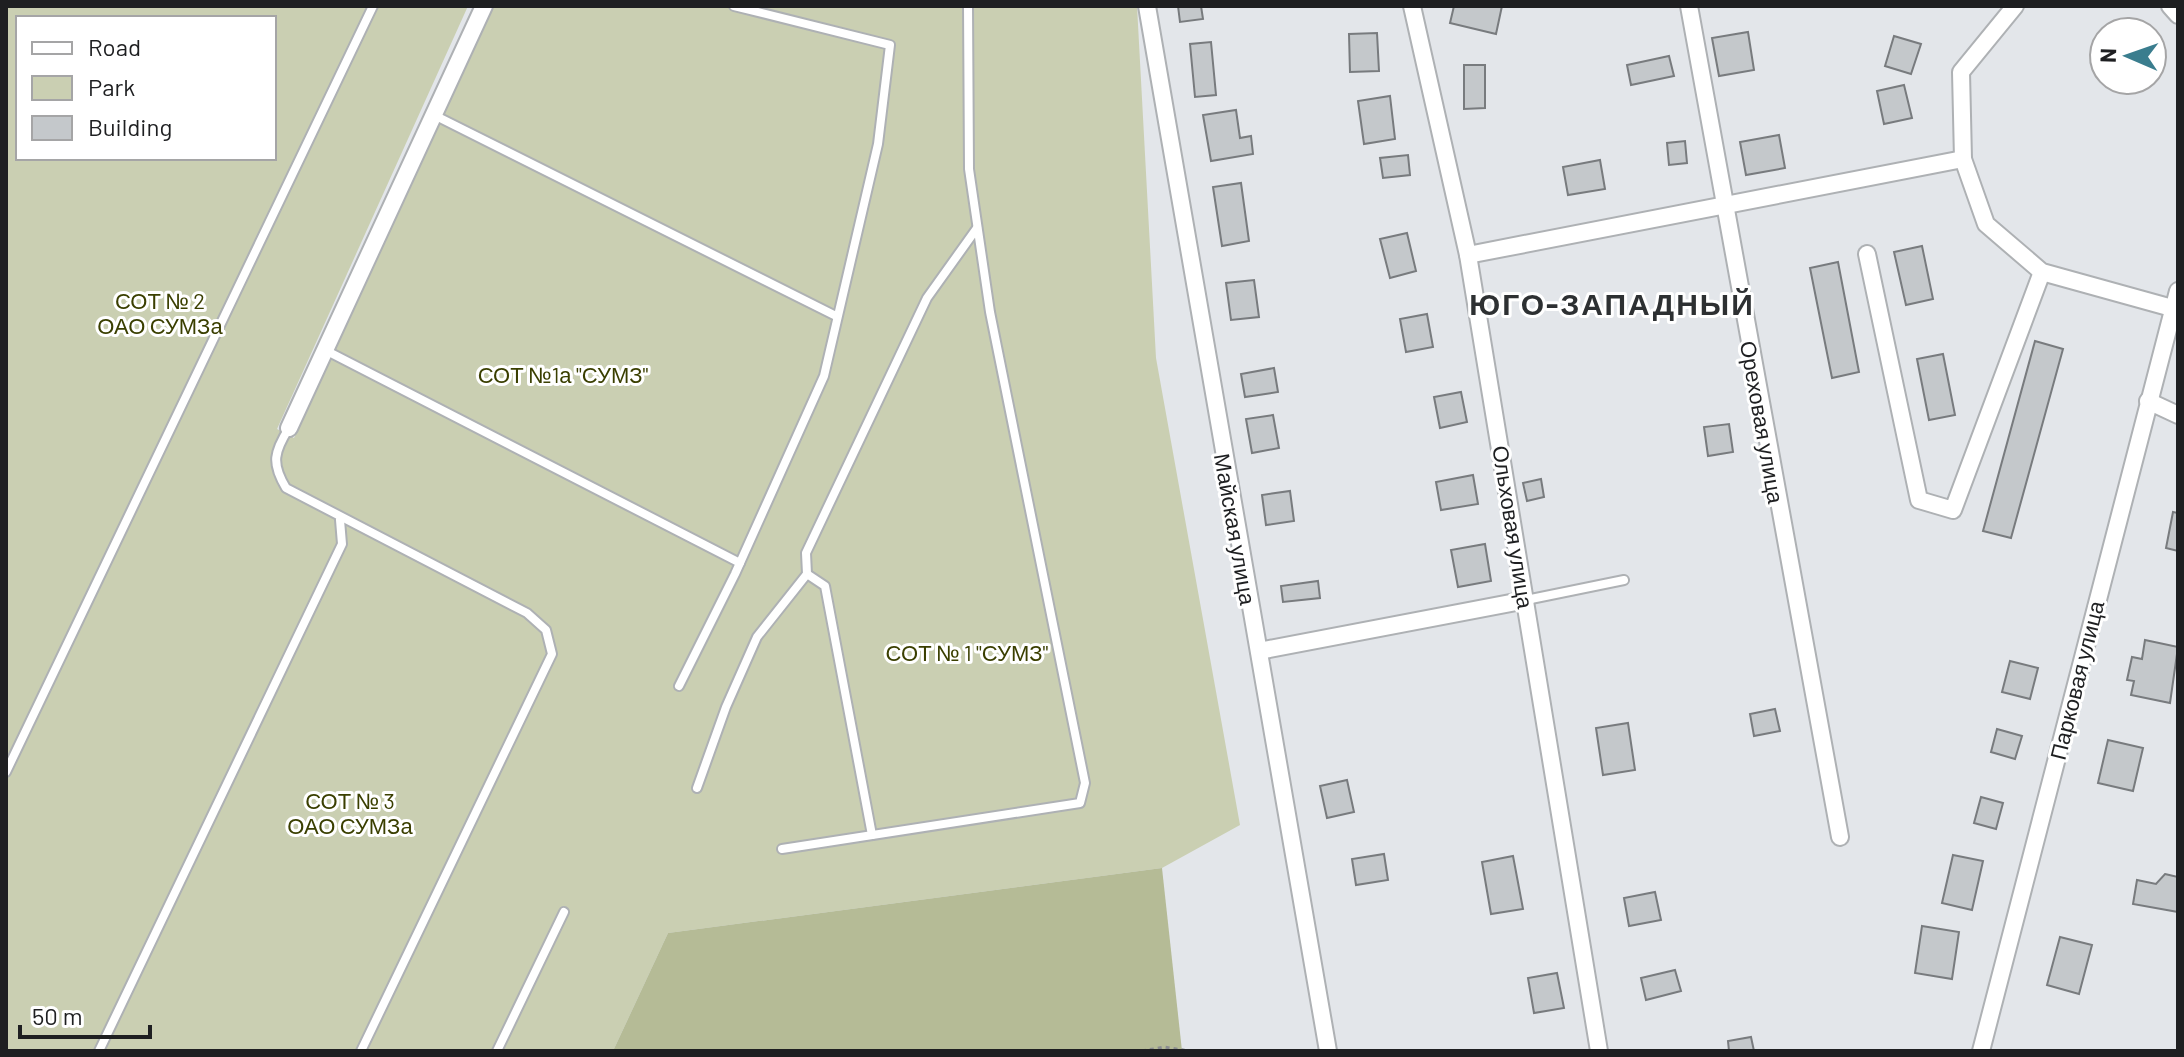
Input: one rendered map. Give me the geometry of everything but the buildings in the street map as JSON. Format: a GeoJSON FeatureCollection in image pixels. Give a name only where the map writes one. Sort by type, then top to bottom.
{"type":"FeatureCollection","features":[{"type":"Feature","properties":{"kind":"street"},"geometry":{"type":"LineString","coordinates":[[289,428],[484,6]]}},
{"type":"Feature","properties":{"kind":"street","name":"Майская улица"},"geometry":{"type":"LineString","coordinates":[[1147,6],[1328,1051]]}},
{"type":"Feature","properties":{"kind":"street","name":"Ольховая улица"},"geometry":{"type":"LineString","coordinates":[[1412,6],[1468,255],[1599,1051]]}},
{"type":"Feature","properties":{"kind":"street","name":"Ореховая улица"},"geometry":{"type":"LineString","coordinates":[[1689,6],[1840,837]]}},
{"type":"Feature","properties":{"kind":"street"},"geometry":{"type":"LineString","coordinates":[[2015,6],[1961,72],[1963,159],[1986,224],[2042,272],[2172,308]]}},
{"type":"Feature","properties":{"kind":"street"},"geometry":{"type":"LineString","coordinates":[[2170,6],[2178,15]]}},
{"type":"Feature","properties":{"kind":"street"},"geometry":{"type":"LineString","coordinates":[[1468,255],[1963,159]]}},
{"type":"Feature","properties":{"kind":"street"},"geometry":{"type":"LineString","coordinates":[[1867,254],[1919,500],[1953,510],[2042,272]]}},
{"type":"Feature","properties":{"kind":"street","name":"Парковая улица"},"geometry":{"type":"LineString","coordinates":[[1981,1051],[2178,291]]}},
{"type":"Feature","properties":{"kind":"street"},"geometry":{"type":"LineString","coordinates":[[2148,401],[2178,415]]}},
{"type":"Feature","properties":{"kind":"street"},"geometry":{"type":"LineString","coordinates":[[1259,651],[1526,600]]}},
{"type":"Feature","properties":{"kind":"lane"},"geometry":{"type":"LineString","coordinates":[[6,772],[373,6]]}},
{"type":"Feature","properties":{"kind":"lane"},"geometry":{"type":"LineString","coordinates":[[679,686],[740,563],[824,376],[878,144],[890,45],[734,6]]}},
{"type":"Feature","properties":{"kind":"lane"},"geometry":{"type":"LineString","coordinates":[[782,849],[1080,803],[1085,783],[990,312],[969,169],[968,6]]}},
{"type":"Feature","properties":{"kind":"lane"},"geometry":{"type":"LineString","coordinates":[[434,115],[836,316]]}},
{"type":"Feature","properties":{"kind":"lane"},"geometry":{"type":"LineString","coordinates":[[697,788],[726,707],[757,637],[807,574],[806,553],[927,298],[978,227]]}},
{"type":"Feature","properties":{"kind":"lane"},"geometry":{"type":"LineString","coordinates":[[324,349],[740,563]]}},
{"type":"Feature","properties":{"kind":"lane"},"geometry":{"type":"LineString","coordinates":[[289,428],[276,449],[274,467],[286,488],[340,520],[428,560],[527,613],[546,630],[552,654],[361,1051]]}},
{"type":"Feature","properties":{"kind":"lane"},"geometry":{"type":"LineString","coordinates":[[99,1051],[342,544],[340,520]]}},
{"type":"Feature","properties":{"kind":"lane"},"geometry":{"type":"LineString","coordinates":[[807,574],[825,586],[872,835]]}},
{"type":"Feature","properties":{"kind":"lane"},"geometry":{"type":"LineString","coordinates":[[1526,600],[1624,580]]}},
{"type":"Feature","properties":{"kind":"lane"},"geometry":{"type":"LineString","coordinates":[[497,1051],[564,912]]}},
{"type":"Feature","properties":{"kind":"path"},"geometry":{"type":"LineString","coordinates":[[1142,1051],[1164,1047],[1189,1051]]}},
{"type":"Feature","properties":{"kind":"green space"},"geometry":{"type":"Polygon","coordinates":[[[6,6],[468,6],[277,429],[294,438],[490,6],[1137,6],[1156,358],[1240,825],[1162,868],[668,933],[613,1051],[6,1051],[6,6]]]}},
{"type":"Feature","properties":{"kind":"green space"},"geometry":{"type":"Polygon","coordinates":[[[1162,868],[1182,1051],[613,1051],[668,933],[1162,868]]]}},
{"type":"Feature","properties":{"kind":"district","name":"ЮГО-ЗАПАДНЫЙ"},"geometry":{"type":"Point","coordinates":[1612,303]}},
{"type":"Feature","properties":{"kind":"park label","name":"СОТ № 2 ОАО СУМЗа"},"geometry":{"type":"Point","coordinates":[160,312]}},
{"type":"Feature","properties":{"kind":"park label","name":"СОТ №1а \"СУМЗ\""},"geometry":{"type":"Point","coordinates":[563,374]}},
{"type":"Feature","properties":{"kind":"park label","name":"СОТ № 1 \"СУМЗ\""},"geometry":{"type":"Point","coordinates":[967,652]}},
{"type":"Feature","properties":{"kind":"park label","name":"СОТ № 3 ОАО СУМЗа"},"geometry":{"type":"Point","coordinates":[350,812]}}]}
